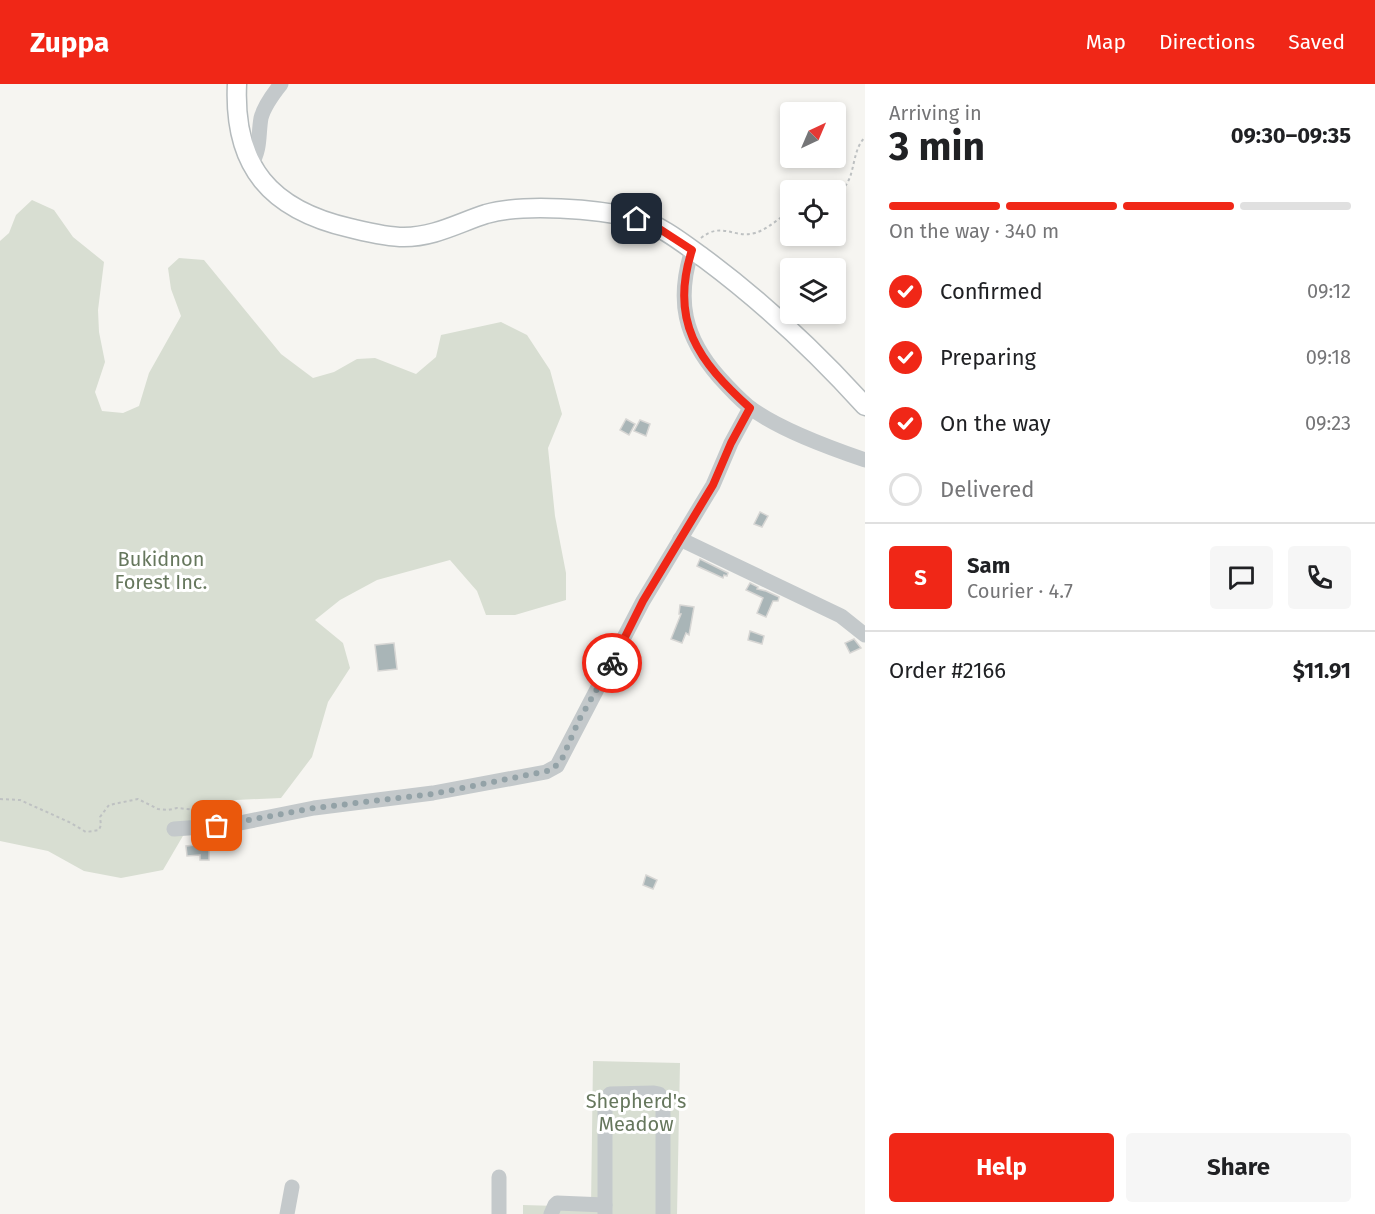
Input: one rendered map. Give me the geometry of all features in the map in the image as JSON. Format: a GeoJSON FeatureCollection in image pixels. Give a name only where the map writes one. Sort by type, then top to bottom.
{"type":"FeatureCollection","features":[{"type":"Feature","properties":{"kind":"main road"},"geometry":{"type":"LineString","coordinates":[[237,84],[242,143],[251,165],[274,194],[286,203],[339,225],[402,237],[424,236],[503,210],[546,208],[637,219],[655,226],[692,250],[772,313],[833,371],[865,406]]}},
{"type":"Feature","properties":{"kind":"street"},"geometry":{"type":"LineString","coordinates":[[251,165],[259,148],[261,117],[281,84]]}},
{"type":"Feature","properties":{"kind":"street"},"geometry":{"type":"LineString","coordinates":[[692,250],[684,281],[685,315],[689,330],[708,365],[750,408],[800,435],[865,460]]}},
{"type":"Feature","properties":{"kind":"street"},"geometry":{"type":"LineString","coordinates":[[174,829],[230,825],[314,808],[433,794],[552,770],[562,759],[579,720],[598,689],[643,601],[713,485],[731,443],[750,408]]}},
{"type":"Feature","properties":{"kind":"street"},"geometry":{"type":"LineString","coordinates":[[680,539],[820,604],[865,634]]}},
{"type":"Feature","properties":{"kind":"street"},"geometry":{"type":"LineString","coordinates":[[551,1214],[557,1203],[605,1210],[605,1100],[610,1094],[654,1093],[659,1094],[663,1100],[663,1214]]}},
{"type":"Feature","properties":{"kind":"street"},"geometry":{"type":"LineString","coordinates":[[499,1214],[500,1177]]}},
{"type":"Feature","properties":{"kind":"street"},"geometry":{"type":"LineString","coordinates":[[286,1214],[292,1187]]}},
{"type":"Feature","properties":{"kind":"path"},"geometry":{"type":"LineString","coordinates":[[846,186],[849,183],[856,150],[865,137]]}},
{"type":"Feature","properties":{"kind":"path"},"geometry":{"type":"LineString","coordinates":[[692,250],[700,238],[708,232],[718,229],[753,234],[780,218]]}},
{"type":"Feature","properties":{"kind":"path"},"geometry":{"type":"LineString","coordinates":[[0,799],[20,800],[86,832],[99,830],[100,817],[109,806],[138,799],[158,809],[196,810],[204,827]]}},
{"type":"Feature","properties":{"kind":"green space","name":"Bukidnon Forest Inc."},"geometry":{"type":"Polygon","coordinates":[[[32,200],[54,210],[73,237],[104,262],[98,310],[99,332],[105,362],[95,392],[102,411],[123,413],[139,406],[149,373],[181,316],[171,289],[168,268],[179,258],[204,260],[281,354],[313,378],[334,372],[357,359],[375,358],[416,374],[436,357],[441,335],[501,322],[527,335],[550,370],[562,414],[548,448],[555,516],[566,573],[566,600],[515,615],[486,615],[477,591],[450,560],[377,580],[340,600],[315,620],[343,643],[350,668],[328,702],[312,757],[281,798],[236,800],[194,817],[163,870],[121,878],[84,871],[48,851],[0,841],[0,241],[9,233],[16,215],[32,200]]]}},
{"type":"Feature","properties":{"kind":"green space","name":"Shepherd's Meadow"},"geometry":{"type":"Polygon","coordinates":[[[593,1061],[680,1063],[677,1214],[523,1214],[523,1205],[591,1207],[593,1061]]]}},
{"type":"Feature","properties":{"kind":"building"},"geometry":{"type":"Polygon","coordinates":[[[626,419],[635,424],[629,435],[620,430],[626,419]]]}},
{"type":"Feature","properties":{"kind":"building"},"geometry":{"type":"Polygon","coordinates":[[[640,420],[650,424],[646,436],[634,431],[640,420]]]}},
{"type":"Feature","properties":{"kind":"building"},"geometry":{"type":"Polygon","coordinates":[[[760,512],[768,516],[762,527],[754,524],[760,512]]]}},
{"type":"Feature","properties":{"kind":"building"},"geometry":{"type":"Polygon","coordinates":[[[700,559],[728,573],[727,576],[724,575],[723,578],[697,566],[700,559]]]}},
{"type":"Feature","properties":{"kind":"building"},"geometry":{"type":"Polygon","coordinates":[[[750,583],[758,587],[757,589],[779,597],[778,601],[773,601],[766,617],[757,613],[763,598],[746,590],[750,583]]]}},
{"type":"Feature","properties":{"kind":"building"},"geometry":{"type":"Polygon","coordinates":[[[680,605],[694,607],[689,635],[686,633],[682,643],[671,639],[681,614],[679,614],[680,605]]]}},
{"type":"Feature","properties":{"kind":"building"},"geometry":{"type":"Polygon","coordinates":[[[750,631],[764,636],[762,644],[748,640],[750,631]]]}},
{"type":"Feature","properties":{"kind":"building"},"geometry":{"type":"Polygon","coordinates":[[[854,639],[861,648],[850,653],[845,643],[854,639]]]}},
{"type":"Feature","properties":{"kind":"building"},"geometry":{"type":"Polygon","coordinates":[[[394,643],[397,669],[378,671],[375,645],[394,643]]]}},
{"type":"Feature","properties":{"kind":"building"},"geometry":{"type":"Polygon","coordinates":[[[209,845],[209,860],[200,860],[200,855],[187,856],[186,846],[209,845]]]}},
{"type":"Feature","properties":{"kind":"building"},"geometry":{"type":"Polygon","coordinates":[[[646,875],[657,880],[653,889],[643,885],[646,875]]]}},
{"type":"Feature","properties":{"kind":"way so far"},"geometry":{"type":"LineString","coordinates":[[217,826],[314,808],[433,794],[552,770],[562,759],[579,720],[612,663]]}},
{"type":"Feature","properties":{"kind":"route"},"geometry":{"type":"LineString","coordinates":[[612,663],[643,601],[713,485],[731,443],[750,408],[708,365],[689,330],[685,315],[684,281],[692,250],[655,226],[637,219]]}}]}
